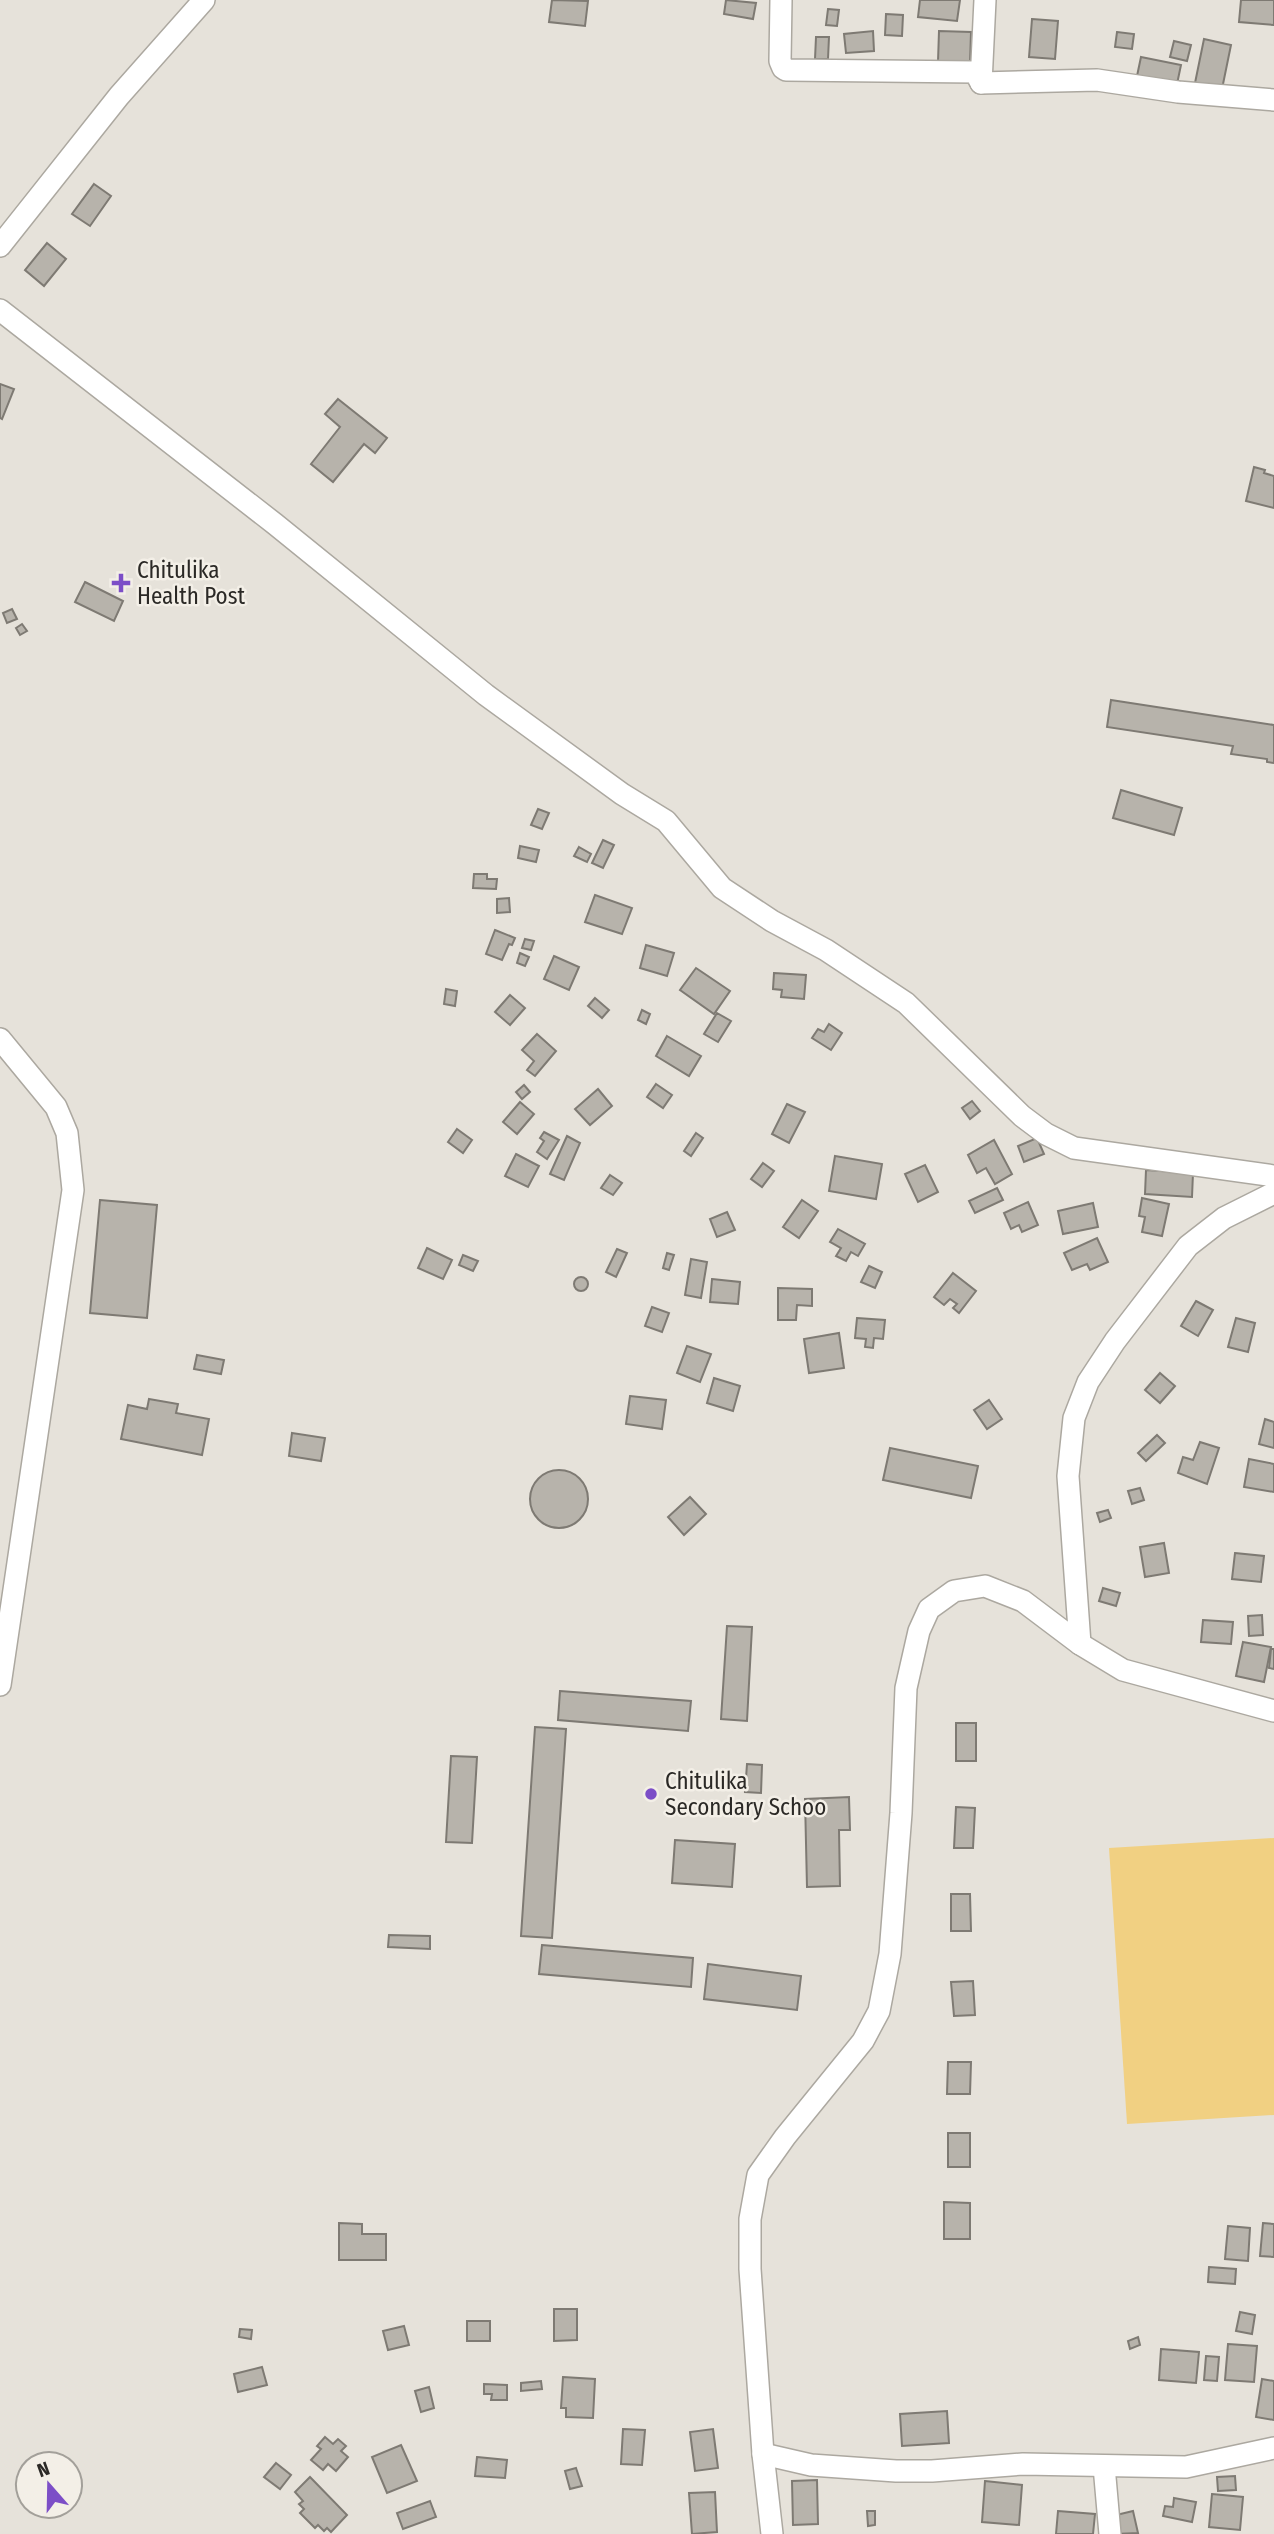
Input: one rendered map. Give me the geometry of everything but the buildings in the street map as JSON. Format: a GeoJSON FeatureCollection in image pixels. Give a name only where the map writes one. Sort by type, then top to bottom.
{"type":"FeatureCollection","features":[{"type":"Feature","properties":{"kind":"street"},"geometry":{"type":"LineString","coordinates":[[0,246],[120,96],[204,0]]}},
{"type":"Feature","properties":{"kind":"street"},"geometry":{"type":"LineString","coordinates":[[781,0],[780,61],[786,70],[975,72],[981,83]]}},
{"type":"Feature","properties":{"kind":"street"},"geometry":{"type":"LineString","coordinates":[[981,83],[985,0]]}},
{"type":"Feature","properties":{"kind":"street"},"geometry":{"type":"LineString","coordinates":[[981,83],[1097,80],[1178,92],[1274,100]]}},
{"type":"Feature","properties":{"kind":"street"},"geometry":{"type":"LineString","coordinates":[[0,310],[275,524],[486,695],[622,794],[666,821],[722,888],[772,921],[826,950],[906,1003],[1022,1116],[1046,1134],[1074,1147],[1274,1176]]}},
{"type":"Feature","properties":{"kind":"street"},"geometry":{"type":"LineString","coordinates":[[0,1039],[56,1107],[67,1133],[73,1190],[0,1685]]}},
{"type":"Feature","properties":{"kind":"street"},"geometry":{"type":"LineString","coordinates":[[1080,1644],[1068,1476],[1074,1418],[1087,1382],[1115,1341],[1188,1247],[1224,1218],[1274,1193]]}},
{"type":"Feature","properties":{"kind":"street"},"geometry":{"type":"LineString","coordinates":[[772,2534],[763,2454],[750,2269],[750,2219],[758,2175],[785,2137],[852,2057],[879,2011],[890,1954],[901,1813],[906,1688],[919,1631],[929,1609],[954,1591],[985,1586],[1023,1601],[1080,1644],[1123,1670],[1274,1711]]}},
{"type":"Feature","properties":{"kind":"street"},"geometry":{"type":"LineString","coordinates":[[763,2454],[810,2465],[896,2471],[1023,2464],[1186,2467],[1274,2448]]}},
{"type":"Feature","properties":{"kind":"street"},"geometry":{"type":"LineString","coordinates":[[1104,2466],[1110,2534]]}},
{"type":"Feature","properties":{"kind":"shaded area"},"geometry":{"type":"Polygon","coordinates":[[[1274,1838],[1274,2115],[1127,2124],[1109,1848],[1274,1838]]]}},
{"type":"Feature","properties":{"kind":"place","name":"Chitulika Health Post"},"geometry":{"type":"Point","coordinates":[121,583]}},
{"type":"Feature","properties":{"kind":"place","name":"Chitulika Secondary Schoo"},"geometry":{"type":"Point","coordinates":[651,1794]}}]}
